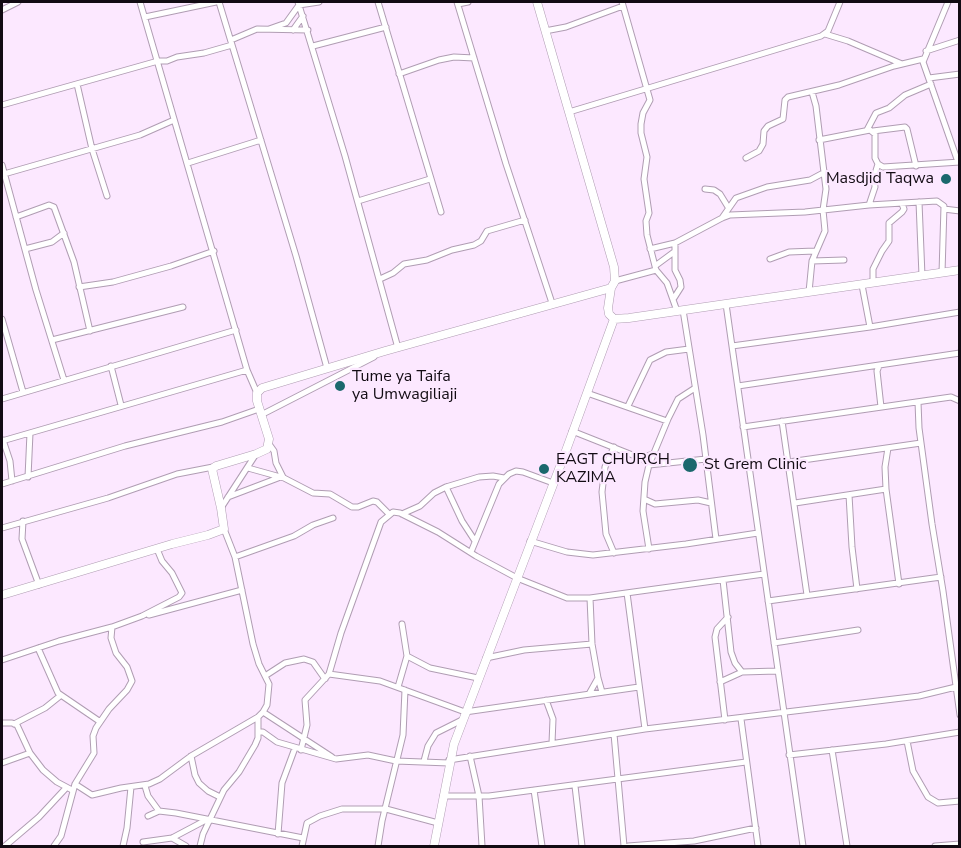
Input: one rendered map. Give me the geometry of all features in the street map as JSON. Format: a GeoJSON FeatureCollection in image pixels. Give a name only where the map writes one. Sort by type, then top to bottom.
{"type":"FeatureCollection","features":[{"type":"Feature","properties":{"kind":"street"},"geometry":{"type":"LineString","coordinates":[[2,10],[18,2]]}},
{"type":"Feature","properties":{"kind":"street"},"geometry":{"type":"LineString","coordinates":[[140,2],[247,370],[257,393],[257,401],[269,444],[274,451],[282,478]]}},
{"type":"Feature","properties":{"kind":"street"},"geometry":{"type":"LineString","coordinates":[[145,17],[217,2],[261,140],[327,368]]}},
{"type":"Feature","properties":{"kind":"street"},"geometry":{"type":"LineString","coordinates":[[269,29],[286,23],[301,3],[319,2]]}},
{"type":"Feature","properties":{"kind":"street"},"geometry":{"type":"LineString","coordinates":[[378,2],[441,212]]}},
{"type":"Feature","properties":{"kind":"street"},"geometry":{"type":"LineString","coordinates":[[468,2],[457,3],[506,164],[552,303]]}},
{"type":"Feature","properties":{"kind":"street"},"geometry":{"type":"LineString","coordinates":[[537,2],[609,246],[614,267],[608,308],[609,314],[614,319]]}},
{"type":"Feature","properties":{"kind":"street"},"geometry":{"type":"LineString","coordinates":[[825,34],[840,2]]}},
{"type":"Feature","properties":{"kind":"street"},"geometry":{"type":"LineString","coordinates":[[948,2],[923,59],[930,81],[959,162],[883,167],[878,164],[870,130],[876,113],[889,108],[905,95],[930,81],[960,74]]}},
{"type":"Feature","properties":{"kind":"street"},"geometry":{"type":"LineString","coordinates":[[301,3],[398,348]]}},
{"type":"Feature","properties":{"kind":"street"},"geometry":{"type":"LineString","coordinates":[[545,31],[566,27],[623,4],[650,100],[643,113],[641,133],[647,157],[644,179],[649,213],[646,221],[650,249],[656,268],[667,283],[680,310],[689,349],[716,539]]}},
{"type":"Feature","properties":{"kind":"street"},"geometry":{"type":"LineString","coordinates":[[293,30],[303,16]]}},
{"type":"Feature","properties":{"kind":"street"},"geometry":{"type":"LineString","coordinates":[[313,46],[386,27]]}},
{"type":"Feature","properties":{"kind":"street"},"geometry":{"type":"LineString","coordinates":[[2,105],[158,61],[204,53],[231,43],[258,29],[308,30]]}},
{"type":"Feature","properties":{"kind":"street"},"geometry":{"type":"LineString","coordinates":[[569,111],[825,34],[848,40],[904,64]]}},
{"type":"Feature","properties":{"kind":"street"},"geometry":{"type":"LineString","coordinates":[[926,51],[960,40]]}},
{"type":"Feature","properties":{"kind":"street"},"geometry":{"type":"LineString","coordinates":[[465,56],[472,49]]}},
{"type":"Feature","properties":{"kind":"street"},"geometry":{"type":"LineString","coordinates":[[399,74],[439,60],[465,56],[474,58]]}},
{"type":"Feature","properties":{"kind":"street"},"geometry":{"type":"LineString","coordinates":[[747,158],[759,151],[763,144],[764,131],[768,126],[783,119],[785,100],[789,97],[923,59]]}},
{"type":"Feature","properties":{"kind":"street"},"geometry":{"type":"LineString","coordinates":[[77,84],[92,148],[107,196]]}},
{"type":"Feature","properties":{"kind":"street"},"geometry":{"type":"LineString","coordinates":[[809,292],[812,261],[825,231],[823,210],[826,189],[816,106],[812,92]]}},
{"type":"Feature","properties":{"kind":"street"},"geometry":{"type":"LineString","coordinates":[[4,174],[140,135],[174,120]]}},
{"type":"Feature","properties":{"kind":"street"},"geometry":{"type":"LineString","coordinates":[[819,140],[870,130],[905,127],[916,166]]}},
{"type":"Feature","properties":{"kind":"street"},"geometry":{"type":"LineString","coordinates":[[188,163],[261,140]]}},
{"type":"Feature","properties":{"kind":"street"},"geometry":{"type":"LineString","coordinates":[[869,205],[875,187],[874,177],[878,164]]}},
{"type":"Feature","properties":{"kind":"street"},"geometry":{"type":"LineString","coordinates":[[2,165],[64,380]]}},
{"type":"Feature","properties":{"kind":"street"},"geometry":{"type":"LineString","coordinates":[[722,218],[736,198],[767,187],[810,180],[825,172]]}},
{"type":"Feature","properties":{"kind":"street"},"geometry":{"type":"LineString","coordinates":[[357,201],[430,179]]}},
{"type":"Feature","properties":{"kind":"street"},"geometry":{"type":"LineString","coordinates":[[705,189],[714,190],[720,194],[728,207]]}},
{"type":"Feature","properties":{"kind":"street"},"geometry":{"type":"LineString","coordinates":[[650,249],[675,243],[730,215],[937,201],[943,204],[944,209],[942,273]]}},
{"type":"Feature","properties":{"kind":"street"},"geometry":{"type":"LineString","coordinates":[[919,202],[922,276]]}},
{"type":"Feature","properties":{"kind":"street"},"geometry":{"type":"LineString","coordinates":[[873,282],[873,269],[890,241],[889,223],[902,213],[904,209],[902,204]]}},
{"type":"Feature","properties":{"kind":"street"},"geometry":{"type":"LineString","coordinates":[[16,218],[52,206],[56,209],[74,262],[90,331]]}},
{"type":"Feature","properties":{"kind":"street"},"geometry":{"type":"LineString","coordinates":[[944,209],[960,211]]}},
{"type":"Feature","properties":{"kind":"street"},"geometry":{"type":"LineString","coordinates":[[380,279],[404,264],[428,260],[452,250],[474,245],[481,241],[487,231],[525,220]]}},
{"type":"Feature","properties":{"kind":"street"},"geometry":{"type":"LineString","coordinates":[[25,249],[52,242],[64,233]]}},
{"type":"Feature","properties":{"kind":"street"},"geometry":{"type":"LineString","coordinates":[[674,298],[681,287],[675,270],[675,243]]}},
{"type":"Feature","properties":{"kind":"street"},"geometry":{"type":"LineString","coordinates":[[79,287],[113,282],[214,251]]}},
{"type":"Feature","properties":{"kind":"street"},"geometry":{"type":"LineString","coordinates":[[770,259],[789,252],[815,251]]}},
{"type":"Feature","properties":{"kind":"street"},"geometry":{"type":"LineString","coordinates":[[257,393],[262,388],[327,368],[613,284],[656,268],[674,252]]}},
{"type":"Feature","properties":{"kind":"street"},"geometry":{"type":"LineString","coordinates":[[812,261],[844,260]]}},
{"type":"Feature","properties":{"kind":"street"},"geometry":{"type":"LineString","coordinates":[[614,319],[960,270]]}},
{"type":"Feature","properties":{"kind":"street"},"geometry":{"type":"LineString","coordinates":[[862,285],[870,327]]}},
{"type":"Feature","properties":{"kind":"street"},"geometry":{"type":"LineString","coordinates":[[726,304],[803,846]]}},
{"type":"Feature","properties":{"kind":"street"},"geometry":{"type":"LineString","coordinates":[[52,340],[183,307]]}},
{"type":"Feature","properties":{"kind":"street"},"geometry":{"type":"LineString","coordinates":[[732,346],[960,312]]}},
{"type":"Feature","properties":{"kind":"street"},"geometry":{"type":"LineString","coordinates":[[2,319],[23,392]]}},
{"type":"Feature","properties":{"kind":"street"},"geometry":{"type":"LineString","coordinates":[[434,846],[449,762],[464,716],[614,319]]}},
{"type":"Feature","properties":{"kind":"street"},"geometry":{"type":"LineString","coordinates":[[2,399],[236,330]]}},
{"type":"Feature","properties":{"kind":"street"},"geometry":{"type":"LineString","coordinates":[[628,406],[650,360],[666,352],[689,349]]}},
{"type":"Feature","properties":{"kind":"street"},"geometry":{"type":"LineString","coordinates":[[2,484],[125,446],[260,412],[331,381],[385,351]]}},
{"type":"Feature","properties":{"kind":"street"},"geometry":{"type":"LineString","coordinates":[[738,386],[960,353]]}},
{"type":"Feature","properties":{"kind":"street"},"geometry":{"type":"LineString","coordinates":[[111,366],[121,405]]}},
{"type":"Feature","properties":{"kind":"street"},"geometry":{"type":"LineString","coordinates":[[879,366],[877,371],[881,407]]}},
{"type":"Feature","properties":{"kind":"street"},"geometry":{"type":"LineString","coordinates":[[12,481],[10,461],[2,441],[247,370]]}},
{"type":"Feature","properties":{"kind":"street"},"geometry":{"type":"LineString","coordinates":[[649,549],[643,511],[645,482],[667,421],[678,399],[695,388]]}},
{"type":"Feature","properties":{"kind":"street"},"geometry":{"type":"LineString","coordinates":[[587,393],[667,421]]}},
{"type":"Feature","properties":{"kind":"street"},"geometry":{"type":"LineString","coordinates":[[743,427],[951,397],[960,401]]}},
{"type":"Feature","properties":{"kind":"street"},"geometry":{"type":"LineString","coordinates":[[918,402],[921,443],[960,715]]}},
{"type":"Feature","properties":{"kind":"street"},"geometry":{"type":"LineString","coordinates":[[659,418],[664,429]]}},
{"type":"Feature","properties":{"kind":"street"},"geometry":{"type":"LineString","coordinates":[[782,421],[807,595]]}},
{"type":"Feature","properties":{"kind":"street"},"geometry":{"type":"LineString","coordinates":[[572,431],[641,457],[650,465],[706,459]]}},
{"type":"Feature","properties":{"kind":"street"},"geometry":{"type":"LineString","coordinates":[[28,477],[30,433]]}},
{"type":"Feature","properties":{"kind":"street"},"geometry":{"type":"LineString","coordinates":[[789,462],[921,443]]}},
{"type":"Feature","properties":{"kind":"street"},"geometry":{"type":"LineString","coordinates":[[2,528],[108,498],[177,474],[213,467],[256,454],[264,451],[269,444]]}},
{"type":"Feature","properties":{"kind":"street"},"geometry":{"type":"LineString","coordinates":[[614,554],[608,542],[603,509],[603,480],[605,467],[615,447]]}},
{"type":"Feature","properties":{"kind":"street"},"geometry":{"type":"LineString","coordinates":[[888,448],[885,467],[886,489],[899,584]]}},
{"type":"Feature","properties":{"kind":"street"},"geometry":{"type":"LineString","coordinates":[[641,457],[655,453]]}},
{"type":"Feature","properties":{"kind":"street"},"geometry":{"type":"LineString","coordinates":[[221,508],[256,454]]}},
{"type":"Feature","properties":{"kind":"street"},"geometry":{"type":"LineString","coordinates":[[200,846],[208,820],[220,797],[250,754],[258,738],[261,715],[267,705],[269,689],[253,644],[235,557],[224,529],[213,478],[213,467]]}},
{"type":"Feature","properties":{"kind":"street"},"geometry":{"type":"LineString","coordinates":[[248,468],[282,478],[313,493],[330,494],[352,507],[377,502],[389,514]]}},
{"type":"Feature","properties":{"kind":"street"},"geometry":{"type":"LineString","coordinates":[[471,552],[496,490],[504,478],[516,471],[553,483]]}},
{"type":"Feature","properties":{"kind":"street"},"geometry":{"type":"LineString","coordinates":[[402,514],[420,506],[434,493],[446,487],[480,477],[504,478]]}},
{"type":"Feature","properties":{"kind":"street"},"geometry":{"type":"LineString","coordinates":[[228,497],[282,478]]}},
{"type":"Feature","properties":{"kind":"street"},"geometry":{"type":"LineString","coordinates":[[446,487],[475,541]]}},
{"type":"Feature","properties":{"kind":"street"},"geometry":{"type":"LineString","coordinates":[[795,503],[886,489]]}},
{"type":"Feature","properties":{"kind":"street"},"geometry":{"type":"LineString","coordinates":[[698,500],[710,490]]}},
{"type":"Feature","properties":{"kind":"street"},"geometry":{"type":"LineString","coordinates":[[849,495],[857,589]]}},
{"type":"Feature","properties":{"kind":"street"},"geometry":{"type":"LineString","coordinates":[[644,499],[658,504],[698,500],[711,503]]}},
{"type":"Feature","properties":{"kind":"street"},"geometry":{"type":"LineString","coordinates":[[643,511],[658,504]]}},
{"type":"Feature","properties":{"kind":"street"},"geometry":{"type":"LineString","coordinates":[[278,834],[282,783],[304,738],[307,717],[305,700],[327,677],[381,522],[389,514],[396,512],[402,514],[517,578],[567,598],[590,598],[764,574]]}},
{"type":"Feature","properties":{"kind":"street"},"geometry":{"type":"LineString","coordinates":[[235,557],[294,536],[317,523],[333,518]]}},
{"type":"Feature","properties":{"kind":"street"},"geometry":{"type":"LineString","coordinates":[[22,521],[22,539],[39,585]]}},
{"type":"Feature","properties":{"kind":"street"},"geometry":{"type":"LineString","coordinates":[[2,595],[224,529]]}},
{"type":"Feature","properties":{"kind":"street"},"geometry":{"type":"LineString","coordinates":[[530,541],[581,555],[614,554],[758,532]]}},
{"type":"Feature","properties":{"kind":"street"},"geometry":{"type":"LineString","coordinates":[[604,554],[608,542]]}},
{"type":"Feature","properties":{"kind":"street"},"geometry":{"type":"LineString","coordinates":[[157,549],[188,605]]}},
{"type":"Feature","properties":{"kind":"street"},"geometry":{"type":"LineString","coordinates":[[768,601],[941,577]]}},
{"type":"Feature","properties":{"kind":"street"},"geometry":{"type":"LineString","coordinates":[[723,580],[733,659],[742,672]]}},
{"type":"Feature","properties":{"kind":"street"},"geometry":{"type":"LineString","coordinates":[[2,660],[142,616],[242,590]]}},
{"type":"Feature","properties":{"kind":"street"},"geometry":{"type":"LineString","coordinates":[[142,616],[179,597],[182,593]]}},
{"type":"Feature","properties":{"kind":"street"},"geometry":{"type":"LineString","coordinates":[[627,593],[645,729]]}},
{"type":"Feature","properties":{"kind":"street"},"geometry":{"type":"LineString","coordinates":[[590,598],[592,644],[597,678],[602,692]]}},
{"type":"Feature","properties":{"kind":"street"},"geometry":{"type":"LineString","coordinates":[[581,599],[590,612]]}},
{"type":"Feature","properties":{"kind":"street"},"geometry":{"type":"LineString","coordinates":[[725,720],[715,637],[717,629],[728,617]]}},
{"type":"Feature","properties":{"kind":"street"},"geometry":{"type":"LineString","coordinates":[[398,687],[407,656],[402,624]]}},
{"type":"Feature","properties":{"kind":"street"},"geometry":{"type":"LineString","coordinates":[[5,846],[71,787],[94,753],[93,736],[99,721],[127,690],[132,681],[127,667],[116,653],[111,638],[112,627]]}},
{"type":"Feature","properties":{"kind":"street"},"geometry":{"type":"LineString","coordinates":[[774,643],[858,630]]}},
{"type":"Feature","properties":{"kind":"street"},"geometry":{"type":"LineString","coordinates":[[486,658],[524,650],[592,644]]}},
{"type":"Feature","properties":{"kind":"street"},"geometry":{"type":"LineString","coordinates":[[38,648],[54,688],[60,696],[99,721]]}},
{"type":"Feature","properties":{"kind":"street"},"geometry":{"type":"LineString","coordinates":[[407,656],[430,668],[478,678]]}},
{"type":"Feature","properties":{"kind":"street"},"geometry":{"type":"LineString","coordinates":[[265,676],[285,663],[304,659],[313,662],[327,677],[381,681],[464,716]]}},
{"type":"Feature","properties":{"kind":"street"},"geometry":{"type":"LineString","coordinates":[[720,682],[742,672],[777,671]]}},
{"type":"Feature","properties":{"kind":"street"},"geometry":{"type":"LineString","coordinates":[[589,694],[597,678]]}},
{"type":"Feature","properties":{"kind":"street"},"geometry":{"type":"LineString","coordinates":[[424,761],[428,746],[436,733],[464,716],[546,700],[639,687]]}},
{"type":"Feature","properties":{"kind":"street"},"geometry":{"type":"LineString","coordinates":[[258,732],[263,732],[277,742],[336,759],[368,755],[396,761],[449,762],[470,756],[645,729],[919,696],[957,687]]}},
{"type":"Feature","properties":{"kind":"street"},"geometry":{"type":"LineString","coordinates":[[378,846],[405,726],[405,690]]}},
{"type":"Feature","properties":{"kind":"street"},"geometry":{"type":"LineString","coordinates":[[2,723],[15,724],[45,708],[60,696]]}},
{"type":"Feature","properties":{"kind":"street"},"geometry":{"type":"LineString","coordinates":[[546,700],[553,719],[552,743]]}},
{"type":"Feature","properties":{"kind":"street"},"geometry":{"type":"LineString","coordinates":[[261,715],[304,738],[336,759]]}},
{"type":"Feature","properties":{"kind":"street"},"geometry":{"type":"LineString","coordinates":[[15,724],[30,753],[43,770],[71,787],[92,795],[145,786],[160,779],[190,756],[261,715]]}},
{"type":"Feature","properties":{"kind":"street"},"geometry":{"type":"LineString","coordinates":[[741,719],[758,846]]}},
{"type":"Feature","properties":{"kind":"street"},"geometry":{"type":"LineString","coordinates":[[789,755],[907,741],[960,732]]}},
{"type":"Feature","properties":{"kind":"street"},"geometry":{"type":"LineString","coordinates":[[614,734],[626,846],[694,841],[756,828]]}},
{"type":"Feature","properties":{"kind":"street"},"geometry":{"type":"LineString","coordinates":[[907,741],[914,771],[928,797],[938,803],[960,801]]}},
{"type":"Feature","properties":{"kind":"street"},"geometry":{"type":"LineString","coordinates":[[832,750],[847,846]]}},
{"type":"Feature","properties":{"kind":"street"},"geometry":{"type":"LineString","coordinates":[[2,763],[30,753]]}},
{"type":"Feature","properties":{"kind":"street"},"geometry":{"type":"LineString","coordinates":[[190,756],[195,775],[202,787],[220,797]]}},
{"type":"Feature","properties":{"kind":"street"},"geometry":{"type":"LineString","coordinates":[[470,756],[478,796],[482,846]]}},
{"type":"Feature","properties":{"kind":"street"},"geometry":{"type":"LineString","coordinates":[[183,762],[192,767]]}},
{"type":"Feature","properties":{"kind":"street"},"geometry":{"type":"LineString","coordinates":[[442,796],[478,796],[575,786],[746,762]]}},
{"type":"Feature","properties":{"kind":"street"},"geometry":{"type":"LineString","coordinates":[[145,786],[148,796],[159,812]]}},
{"type":"Feature","properties":{"kind":"street"},"geometry":{"type":"LineString","coordinates":[[575,786],[582,846]]}},
{"type":"Feature","properties":{"kind":"street"},"geometry":{"type":"LineString","coordinates":[[62,846],[61,836],[71,787]]}},
{"type":"Feature","properties":{"kind":"street"},"geometry":{"type":"LineString","coordinates":[[123,846],[127,828],[130,787]]}},
{"type":"Feature","properties":{"kind":"street"},"geometry":{"type":"LineString","coordinates":[[534,790],[542,846]]}},
{"type":"Feature","properties":{"kind":"street"},"geometry":{"type":"LineString","coordinates":[[302,846],[308,823],[320,816],[342,809],[386,809],[438,823]]}},
{"type":"Feature","properties":{"kind":"street"},"geometry":{"type":"LineString","coordinates":[[148,816],[159,812],[303,838]]}},
{"type":"Feature","properties":{"kind":"street"},"geometry":{"type":"LineString","coordinates":[[382,821],[397,813]]}},
{"type":"Feature","properties":{"kind":"street"},"geometry":{"type":"LineString","coordinates":[[143,842],[172,838],[208,820]]}},
{"type":"Feature","properties":{"kind":"street"},"geometry":{"type":"LineString","coordinates":[[54,846],[61,836]]}},
{"type":"Feature","properties":{"kind":"street"},"geometry":{"type":"LineString","coordinates":[[172,838],[186,846]]}},
{"type":"Feature","properties":{"kind":"street"},"geometry":{"type":"LineString","coordinates":[[935,846],[960,844]]}},
{"type":"Feature","properties":{"kind":"place","name":"Masdjid Taqwa"},"geometry":{"type":"Point","coordinates":[946,179]}},
{"type":"Feature","properties":{"kind":"place","name":"Tume ya Taifa ya Umwagiliaji"},"geometry":{"type":"Point","coordinates":[340,386]}},
{"type":"Feature","properties":{"kind":"place","name":"St Grem Clinic"},"geometry":{"type":"Point","coordinates":[690,465]}},
{"type":"Feature","properties":{"kind":"place","name":"EAGT CHURCH KAZIMA"},"geometry":{"type":"Point","coordinates":[544,469]}}]}
